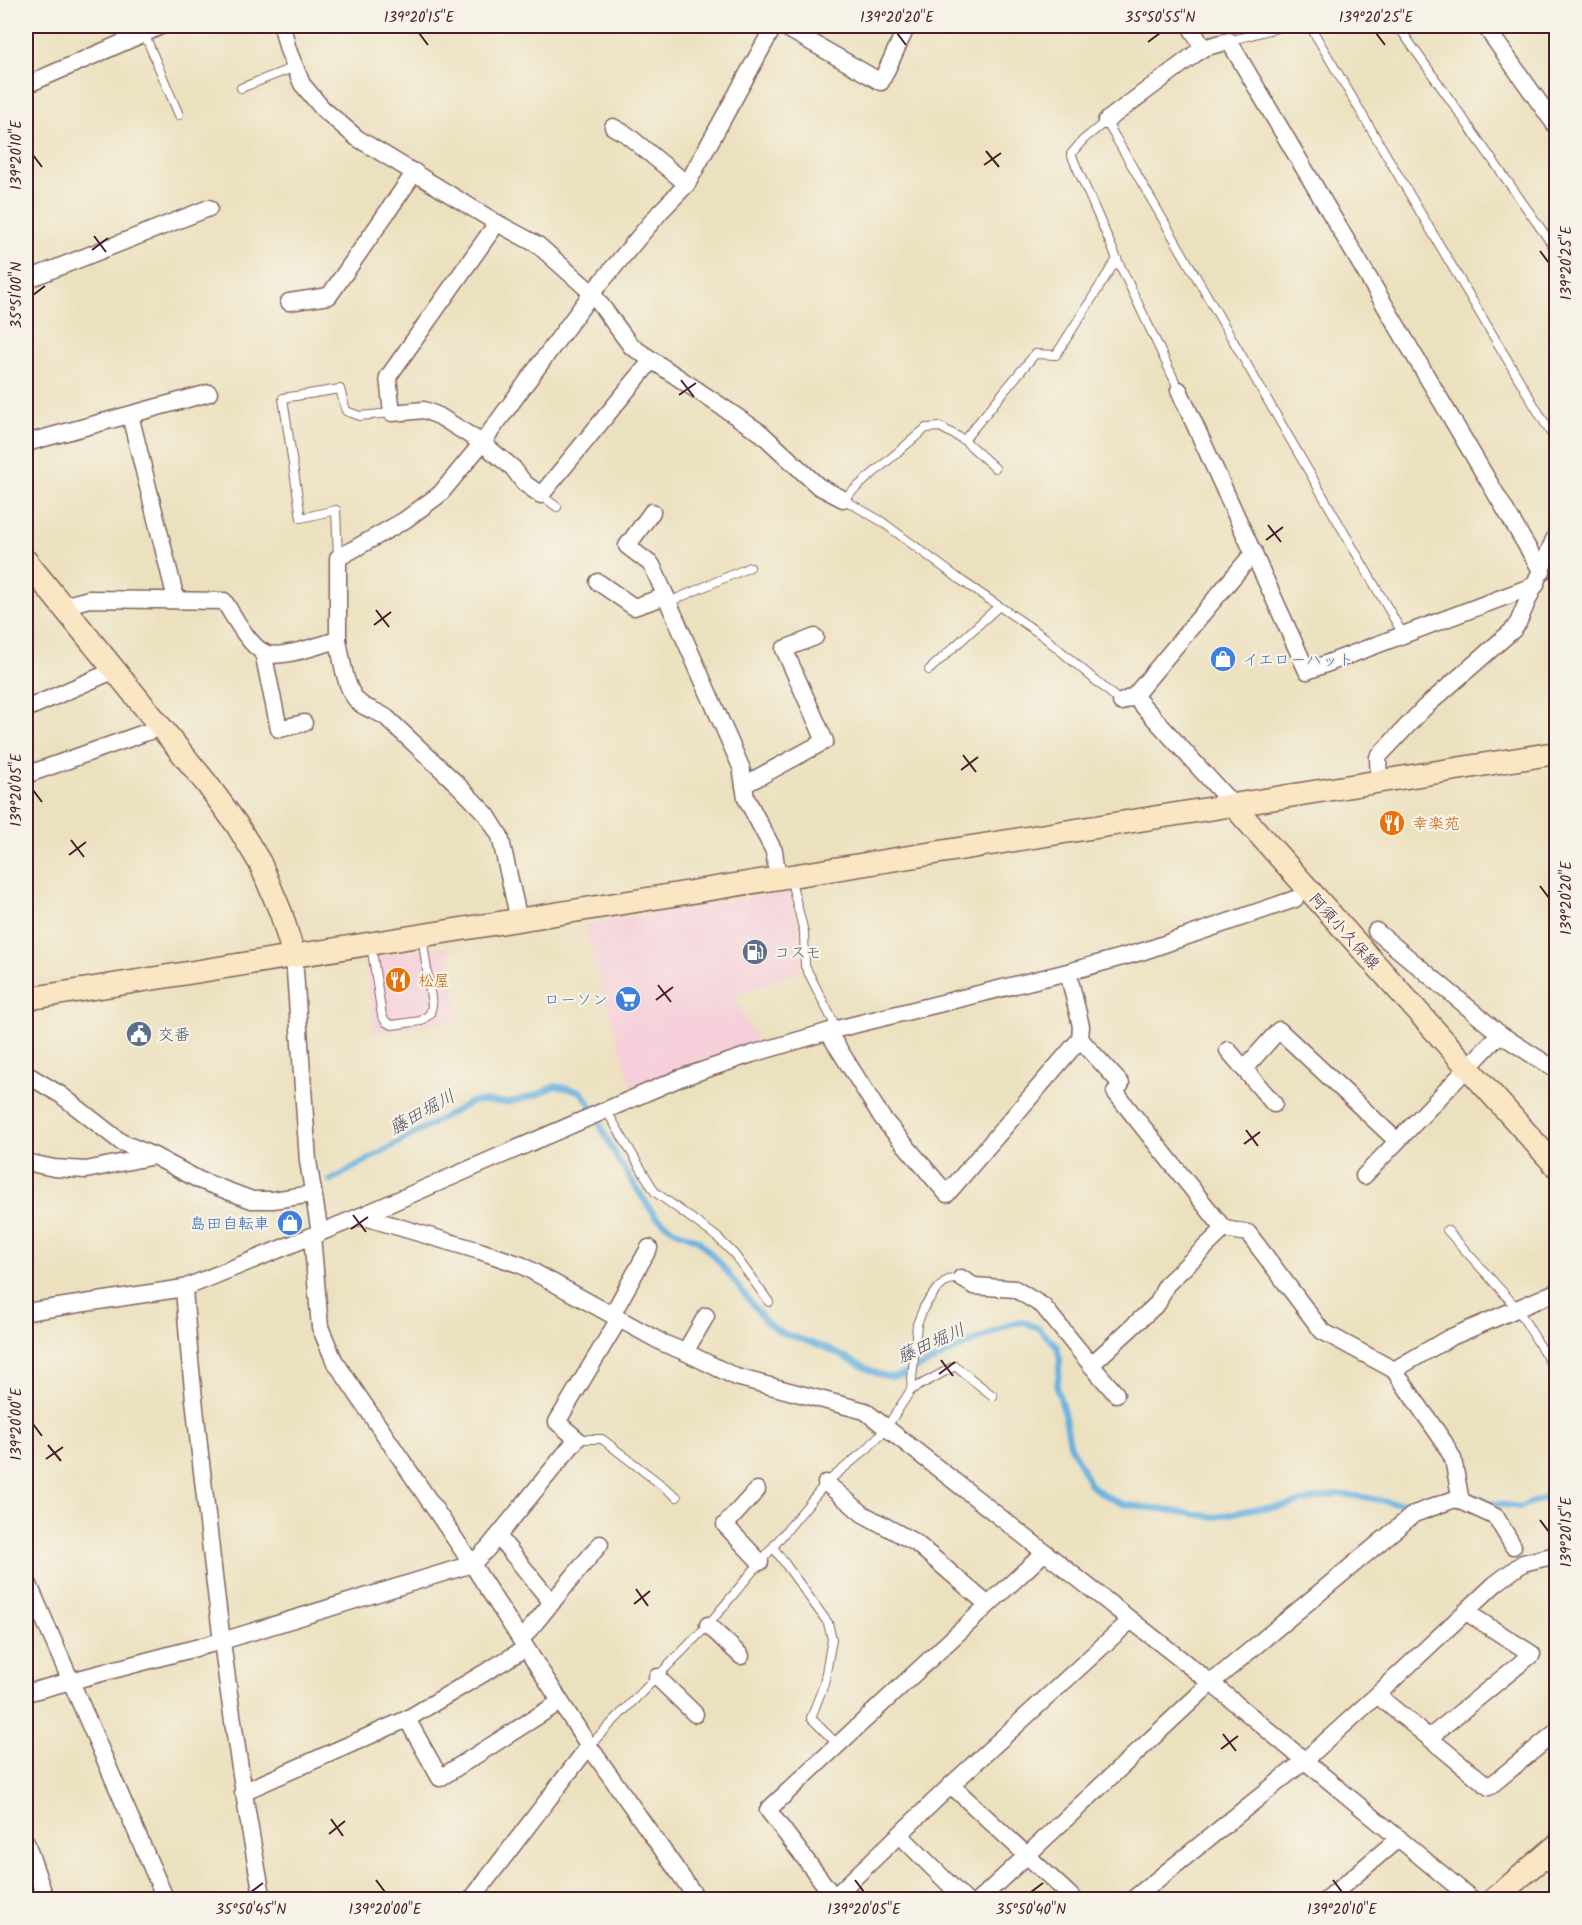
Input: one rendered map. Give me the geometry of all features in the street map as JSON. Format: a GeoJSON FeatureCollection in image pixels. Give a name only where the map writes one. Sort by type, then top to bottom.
{"type":"FeatureCollection","features":[{"type":"Feature","properties":{"kind":"street"},"geometry":{"type":"LineString","coordinates":[[26,85],[161,26]]}},
{"type":"Feature","properties":{"kind":"street"},"geometry":{"type":"LineString","coordinates":[[282,26],[288,50],[302,84],[322,108],[357,138],[497,223],[538,244],[592,293],[631,346],[761,433],[818,486],[843,499]]}},
{"type":"Feature","properties":{"kind":"street"},"geometry":{"type":"LineString","coordinates":[[519,920],[500,836],[487,815],[387,718],[362,705],[353,697],[349,689],[338,640],[338,558],[405,520],[440,494],[482,443],[592,293],[660,212],[687,184],[774,26]]}},
{"type":"Feature","properties":{"kind":"street"},"geometry":{"type":"LineString","coordinates":[[783,26],[881,82],[908,26]]}},
{"type":"Feature","properties":{"kind":"street"},"geometry":{"type":"LineString","coordinates":[[1190,26],[1203,48]]}},
{"type":"Feature","properties":{"kind":"street"},"geometry":{"type":"LineString","coordinates":[[1485,26],[1557,126]]}},
{"type":"Feature","properties":{"kind":"street"},"geometry":{"type":"LineString","coordinates":[[1107,121],[1203,48],[1229,41],[1539,579]]}},
{"type":"Feature","properties":{"kind":"street"},"geometry":{"type":"LineString","coordinates":[[613,127],[626,134],[687,184]]}},
{"type":"Feature","properties":{"kind":"street"},"geometry":{"type":"LineString","coordinates":[[290,302],[328,296],[415,172]]}},
{"type":"Feature","properties":{"kind":"street"},"geometry":{"type":"LineString","coordinates":[[26,280],[209,208]]}},
{"type":"Feature","properties":{"kind":"street"},"geometry":{"type":"LineString","coordinates":[[497,223],[388,377],[392,413],[424,410],[439,416],[482,443],[513,468],[524,483],[541,495],[652,360]]}},
{"type":"Feature","properties":{"kind":"street"},"geometry":{"type":"LineString","coordinates":[[1179,390],[1307,671],[1404,636],[1539,579]]}},
{"type":"Feature","properties":{"kind":"street"},"geometry":{"type":"LineString","coordinates":[[26,444],[209,393]]}},
{"type":"Feature","properties":{"kind":"street"},"geometry":{"type":"LineString","coordinates":[[130,415],[176,599]]}},
{"type":"Feature","properties":{"kind":"street"},"geometry":{"type":"LineString","coordinates":[[652,512],[627,546],[652,565],[741,767],[747,798],[774,851],[784,878]]}},
{"type":"Feature","properties":{"kind":"street"},"geometry":{"type":"LineString","coordinates":[[1379,783],[1378,757],[1424,708],[1513,630],[1539,579],[1557,535]]}},
{"type":"Feature","properties":{"kind":"street"},"geometry":{"type":"LineString","coordinates":[[1127,699],[1254,552]]}},
{"type":"Feature","properties":{"kind":"street"},"geometry":{"type":"LineString","coordinates":[[26,561],[207,784],[237,825],[260,863],[281,913],[294,956],[308,1161],[316,1234],[320,1327],[334,1360],[472,1564],[589,1746],[698,1899]]}},
{"type":"Feature","properties":{"kind":"street"},"geometry":{"type":"LineString","coordinates":[[598,582],[634,607],[668,599]]}},
{"type":"Feature","properties":{"kind":"street"},"geometry":{"type":"LineString","coordinates":[[63,606],[89,599],[224,601],[252,641],[263,652],[274,656],[338,640]]}},
{"type":"Feature","properties":{"kind":"street"},"geometry":{"type":"LineString","coordinates":[[744,785],[825,741],[784,649],[815,637]]}},
{"type":"Feature","properties":{"kind":"street"},"geometry":{"type":"LineString","coordinates":[[263,652],[279,729],[304,723]]}},
{"type":"Feature","properties":{"kind":"street"},"geometry":{"type":"LineString","coordinates":[[26,709],[115,670]]}},
{"type":"Feature","properties":{"kind":"street","name":"阿須小久保線"},"geometry":{"type":"LineString","coordinates":[[1127,699],[1233,805],[1557,1166]]}},
{"type":"Feature","properties":{"kind":"street"},"geometry":{"type":"LineString","coordinates":[[26,775],[161,727]]}},
{"type":"Feature","properties":{"kind":"street"},"geometry":{"type":"LineString","coordinates":[[26,999],[1557,753]]}},
{"type":"Feature","properties":{"kind":"street"},"geometry":{"type":"LineString","coordinates":[[26,1312],[184,1288],[361,1216],[680,1078],[832,1030],[1144,951],[1295,899]]}},
{"type":"Feature","properties":{"kind":"street"},"geometry":{"type":"LineString","coordinates":[[1376,931],[1500,1034],[1557,1070]]}},
{"type":"Feature","properties":{"kind":"street"},"geometry":{"type":"LineString","coordinates":[[832,1030],[883,1119],[947,1194],[1080,1039],[1082,1026],[1068,972]]}},
{"type":"Feature","properties":{"kind":"street"},"geometry":{"type":"LineString","coordinates":[[1244,1069],[1279,1030],[1396,1141]]}},
{"type":"Feature","properties":{"kind":"street"},"geometry":{"type":"LineString","coordinates":[[1364,1176],[1500,1034]]}},
{"type":"Feature","properties":{"kind":"street"},"geometry":{"type":"LineString","coordinates":[[1080,1039],[1121,1084],[1115,1092],[1224,1229],[1248,1233],[1322,1331],[1394,1371],[1444,1442],[1453,1459],[1460,1493],[1496,1516],[1513,1546]]}},
{"type":"Feature","properties":{"kind":"street"},"geometry":{"type":"LineString","coordinates":[[1228,1050],[1274,1104]]}},
{"type":"Feature","properties":{"kind":"street"},"geometry":{"type":"LineString","coordinates":[[26,1074],[61,1095],[121,1142],[154,1156],[199,1180],[252,1200],[273,1200],[312,1194]]}},
{"type":"Feature","properties":{"kind":"street"},"geometry":{"type":"LineString","coordinates":[[26,1162],[54,1168],[86,1170],[154,1156]]}},
{"type":"Feature","properties":{"kind":"street"},"geometry":{"type":"LineString","coordinates":[[361,1216],[522,1265],[663,1342],[736,1377],[865,1411],[1211,1683],[1473,1899]]}},
{"type":"Feature","properties":{"kind":"street"},"geometry":{"type":"LineString","coordinates":[[1091,1365],[1158,1303],[1166,1285],[1224,1229]]}},
{"type":"Feature","properties":{"kind":"street"},"geometry":{"type":"LineString","coordinates":[[26,1693],[222,1641],[472,1564],[498,1536],[577,1438],[557,1422],[616,1317],[649,1248]]}},
{"type":"Feature","properties":{"kind":"street"},"geometry":{"type":"LineString","coordinates":[[961,1278],[974,1286],[1015,1289],[1043,1306],[1116,1394]]}},
{"type":"Feature","properties":{"kind":"street"},"geometry":{"type":"LineString","coordinates":[[184,1288],[190,1363],[222,1641],[259,1898]]}},
{"type":"Feature","properties":{"kind":"street"},"geometry":{"type":"LineString","coordinates":[[1394,1371],[1449,1338],[1557,1292]]}},
{"type":"Feature","properties":{"kind":"street"},"geometry":{"type":"LineString","coordinates":[[685,1352],[706,1316]]}},
{"type":"Feature","properties":{"kind":"street"},"geometry":{"type":"LineString","coordinates":[[826,1483],[863,1514],[916,1543],[988,1605]]}},
{"type":"Feature","properties":{"kind":"street"},"geometry":{"type":"LineString","coordinates":[[757,1490],[725,1525],[760,1562]]}},
{"type":"Feature","properties":{"kind":"street"},"geometry":{"type":"LineString","coordinates":[[979,1899],[1211,1683],[1414,1514],[1455,1499],[1460,1493]]}},
{"type":"Feature","properties":{"kind":"street"},"geometry":{"type":"LineString","coordinates":[[498,1536],[552,1603]]}},
{"type":"Feature","properties":{"kind":"street"},"geometry":{"type":"LineString","coordinates":[[243,1792],[407,1719],[524,1644],[552,1603],[600,1544]]}},
{"type":"Feature","properties":{"kind":"street"},"geometry":{"type":"LineString","coordinates":[[1045,1552],[768,1810],[833,1898],[951,1785],[1131,1620]]}},
{"type":"Feature","properties":{"kind":"street"},"geometry":{"type":"LineString","coordinates":[[1132,1899],[1304,1761],[1495,1584],[1523,1563],[1557,1555]]}},
{"type":"Feature","properties":{"kind":"street"},"geometry":{"type":"LineString","coordinates":[[26,1578],[166,1899]]}},
{"type":"Feature","properties":{"kind":"street"},"geometry":{"type":"LineString","coordinates":[[1430,1737],[1532,1654],[1466,1612]]}},
{"type":"Feature","properties":{"kind":"street"},"geometry":{"type":"LineString","coordinates":[[708,1625],[741,1656]]}},
{"type":"Feature","properties":{"kind":"street"},"geometry":{"type":"LineString","coordinates":[[657,1677],[695,1714]]}},
{"type":"Feature","properties":{"kind":"street"},"geometry":{"type":"LineString","coordinates":[[1377,1695],[1489,1786],[1557,1732]]}},
{"type":"Feature","properties":{"kind":"street"},"geometry":{"type":"LineString","coordinates":[[407,1719],[440,1778],[560,1702]]}},
{"type":"Feature","properties":{"kind":"street"},"geometry":{"type":"LineString","coordinates":[[471,1899],[589,1746]]}},
{"type":"Feature","properties":{"kind":"street"},"geometry":{"type":"LineString","coordinates":[[951,1785],[1075,1899]]}},
{"type":"Feature","properties":{"kind":"street"},"geometry":{"type":"LineString","coordinates":[[900,1835],[965,1899]]}},
{"type":"Feature","properties":{"kind":"street"},"geometry":{"type":"LineString","coordinates":[[1326,1899],[1399,1838]]}},
{"type":"Feature","properties":{"kind":"street"},"geometry":{"type":"LineString","coordinates":[[26,1842],[32,1880],[46,1899]]}},
{"type":"Feature","properties":{"kind":"street"},"geometry":{"type":"LineString","coordinates":[[1493,1899],[1552,1857]]}},
{"type":"Feature","properties":{"kind":"lane"},"geometry":{"type":"LineString","coordinates":[[1229,41],[1284,26]]}},
{"type":"Feature","properties":{"kind":"lane"},"geometry":{"type":"LineString","coordinates":[[1310,26],[1557,442]]}},
{"type":"Feature","properties":{"kind":"lane"},"geometry":{"type":"LineString","coordinates":[[1398,26],[1557,250]]}},
{"type":"Feature","properties":{"kind":"lane"},"geometry":{"type":"LineString","coordinates":[[144,33],[179,115]]}},
{"type":"Feature","properties":{"kind":"lane"},"geometry":{"type":"LineString","coordinates":[[241,88],[295,67]]}},
{"type":"Feature","properties":{"kind":"lane"},"geometry":{"type":"LineString","coordinates":[[1179,390],[1117,259],[1071,154],[1083,140],[1107,121],[1404,636]]}},
{"type":"Feature","properties":{"kind":"lane"},"geometry":{"type":"LineString","coordinates":[[964,440],[1035,354],[1056,355],[1117,259]]}},
{"type":"Feature","properties":{"kind":"lane"},"geometry":{"type":"LineString","coordinates":[[338,558],[336,510],[301,518],[283,398],[340,389],[346,411],[360,416],[392,413]]}},
{"type":"Feature","properties":{"kind":"lane"},"geometry":{"type":"LineString","coordinates":[[996,468],[964,440],[940,427],[926,428],[843,499],[882,521],[1127,699]]}},
{"type":"Feature","properties":{"kind":"lane"},"geometry":{"type":"LineString","coordinates":[[541,495],[557,507]]}},
{"type":"Feature","properties":{"kind":"lane"},"geometry":{"type":"LineString","coordinates":[[668,599],[750,567]]}},
{"type":"Feature","properties":{"kind":"lane"},"geometry":{"type":"LineString","coordinates":[[929,670],[999,606]]}},
{"type":"Feature","properties":{"kind":"lane"},"geometry":{"type":"LineString","coordinates":[[784,878],[804,932],[805,966],[832,1030]]}},
{"type":"Feature","properties":{"kind":"lane"},"geometry":{"type":"LineString","coordinates":[[371,944],[382,1016],[386,1022],[393,1025],[421,1021],[430,1014],[432,1005],[422,936]]}},
{"type":"Feature","properties":{"kind":"lane"},"geometry":{"type":"LineString","coordinates":[[599,1112],[656,1192],[717,1237],[734,1254],[769,1302]]}},
{"type":"Feature","properties":{"kind":"lane"},"geometry":{"type":"LineString","coordinates":[[1447,1230],[1517,1308],[1557,1372]]}},
{"type":"Feature","properties":{"kind":"lane"},"geometry":{"type":"LineString","coordinates":[[911,1390],[918,1324],[924,1306],[936,1290],[948,1280],[961,1278]]}},
{"type":"Feature","properties":{"kind":"lane"},"geometry":{"type":"LineString","coordinates":[[589,1746],[708,1625],[826,1483],[868,1448],[886,1428],[911,1390],[955,1366],[993,1396]]}},
{"type":"Feature","properties":{"kind":"lane"},"geometry":{"type":"LineString","coordinates":[[577,1438],[602,1439],[677,1497]]}},
{"type":"Feature","properties":{"kind":"lane"},"geometry":{"type":"LineString","coordinates":[[773,1547],[828,1623],[832,1639],[824,1684],[811,1719],[838,1745]]}},
{"type":"Feature","properties":{"kind":"shaded area"},"geometry":{"type":"Polygon","coordinates":[[[788,891],[800,933],[801,970],[733,996],[757,1042],[687,1064],[632,1089],[584,925],[788,891]]]}},
{"type":"Feature","properties":{"kind":"shaded area"},"geometry":{"type":"Polygon","coordinates":[[[448,946],[459,1020],[375,1033],[364,958],[448,946]]]}},
{"type":"Feature","properties":{"kind":"waterway","name":"藤田堀川"},"geometry":{"type":"LineString","coordinates":[[330,1181],[471,1102],[508,1103],[539,1094],[555,1086],[580,1091],[589,1102],[617,1159],[655,1216],[674,1230],[698,1240],[720,1263],[766,1322],[780,1332],[826,1348],[878,1374],[892,1377],[905,1374],[1010,1324],[1024,1322],[1038,1328],[1057,1346],[1060,1360],[1057,1388],[1070,1444],[1090,1485],[1123,1504],[1216,1517],[1252,1509],[1279,1507],[1337,1494],[1393,1503],[1409,1503],[1444,1495]]}},
{"type":"Feature","properties":{"kind":"waterway","name":"藤田堀川"},"geometry":{"type":"LineString","coordinates":[[1462,1492],[1491,1503],[1520,1507],[1556,1493]]}},
{"type":"Feature","properties":{"kind":"place","name":"イエローハット"},"geometry":{"type":"Point","coordinates":[1223,659]}},
{"type":"Feature","properties":{"kind":"place","name":"幸楽苑"},"geometry":{"type":"Point","coordinates":[1392,823]}},
{"type":"Feature","properties":{"kind":"place","name":"コスモ"},"geometry":{"type":"Point","coordinates":[755,952]}},
{"type":"Feature","properties":{"kind":"place","name":"松屋"},"geometry":{"type":"Point","coordinates":[398,980]}},
{"type":"Feature","properties":{"kind":"place","name":"ローソン"},"geometry":{"type":"Point","coordinates":[628,999]}},
{"type":"Feature","properties":{"kind":"place","name":"交番"},"geometry":{"type":"Point","coordinates":[139,1034]}},
{"type":"Feature","properties":{"kind":"place","name":"島田自転車"},"geometry":{"type":"Point","coordinates":[290,1223]}}]}
